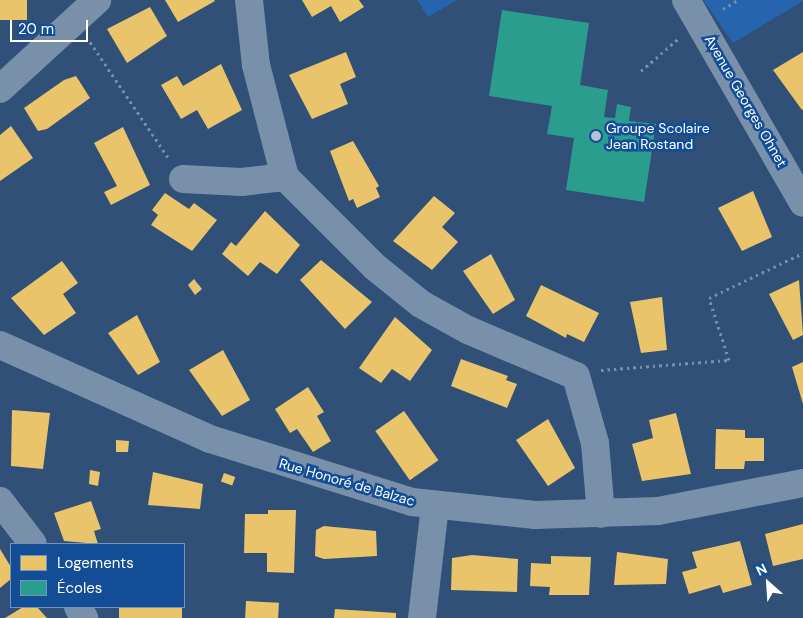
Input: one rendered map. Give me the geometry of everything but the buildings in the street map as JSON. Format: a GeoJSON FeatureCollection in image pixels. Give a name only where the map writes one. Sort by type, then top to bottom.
{"type":"FeatureCollection","features":[{"type":"Feature","properties":{"kind":"street"},"geometry":{"type":"LineString","coordinates":[[0,88],[97,0]]}},
{"type":"Feature","properties":{"kind":"street"},"geometry":{"type":"LineString","coordinates":[[250,0],[256,65],[285,177],[375,267],[421,304],[468,330],[576,376],[595,443],[601,514]]}},
{"type":"Feature","properties":{"kind":"street","name":"Avenue Georges Ohnet"},"geometry":{"type":"LineString","coordinates":[[686,0],[796,172],[803,203]]}},
{"type":"Feature","properties":{"kind":"street"},"geometry":{"type":"LineString","coordinates":[[183,179],[242,182],[285,177]]}},
{"type":"Feature","properties":{"kind":"street","name":"Rue Honoré de Balzac"},"geometry":{"type":"LineString","coordinates":[[1,350],[210,439],[343,483],[435,505],[535,516],[601,514],[719,503],[803,483]]}},
{"type":"Feature","properties":{"kind":"street"},"geometry":{"type":"LineString","coordinates":[[0,501],[32,543]]}},
{"type":"Feature","properties":{"kind":"street"},"geometry":{"type":"LineString","coordinates":[[422,618],[435,505]]}},
{"type":"Feature","properties":{"kind":"path"},"geometry":{"type":"LineString","coordinates":[[76,20],[183,179]]}},
{"type":"Feature","properties":{"kind":"path"},"geometry":{"type":"LineString","coordinates":[[576,376],[614,366],[729,360],[710,298],[803,253]]}},
{"type":"Feature","properties":{"kind":"shaded area"},"geometry":{"type":"Polygon","coordinates":[[[417,0],[457,0],[428,17],[417,0]]]}},
{"type":"Feature","properties":{"kind":"shaded area"},"geometry":{"type":"Polygon","coordinates":[[[703,0],[803,0],[803,1],[733,43],[703,0]]]}},
{"type":"Feature","properties":{"kind":"place","name":"Groupe Scolaire Jean Rostand"},"geometry":{"type":"Point","coordinates":[596,136]}}]}
